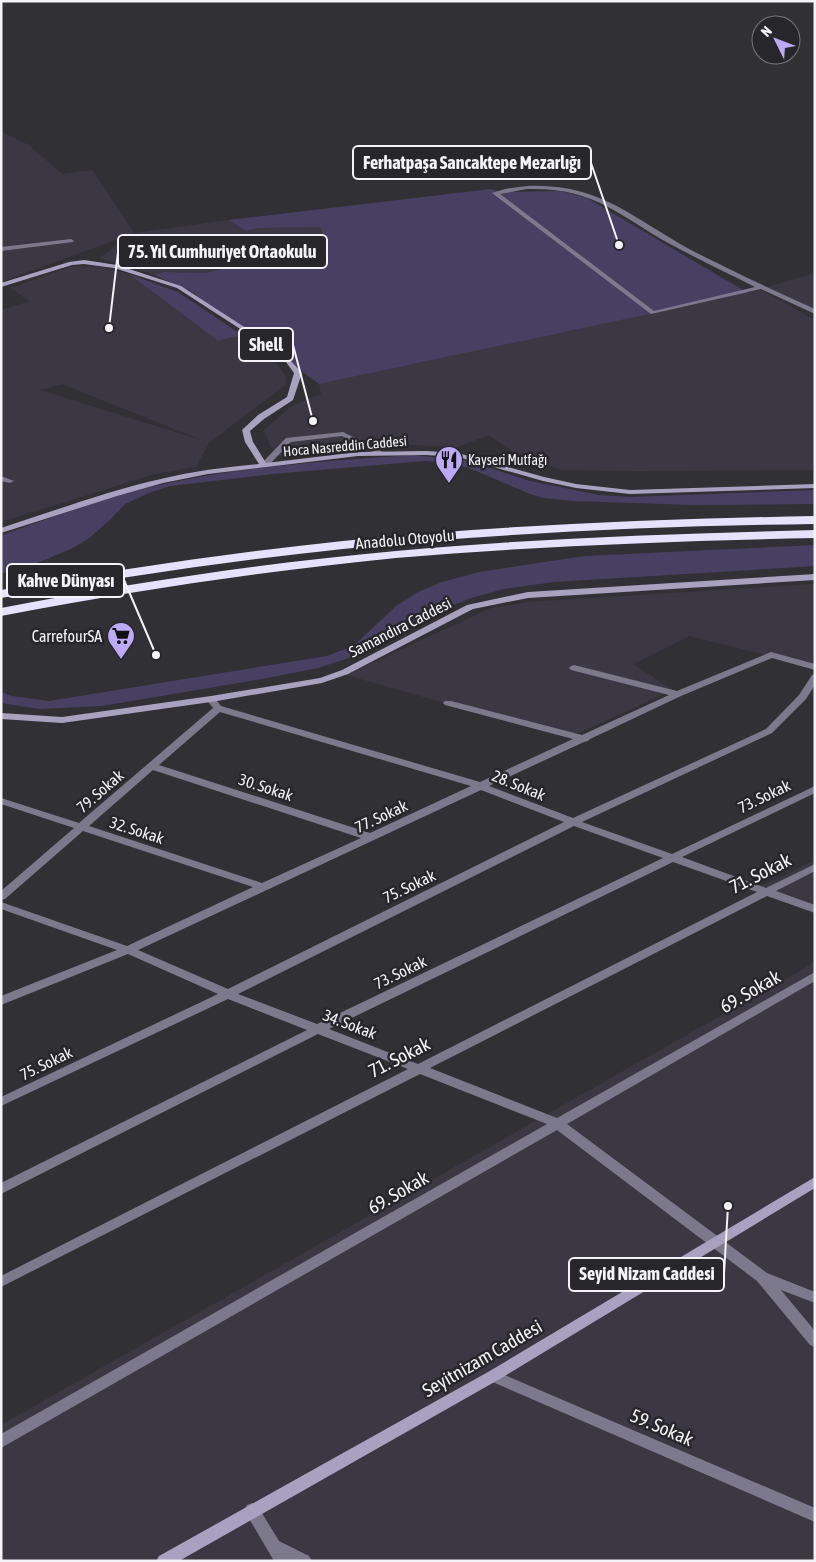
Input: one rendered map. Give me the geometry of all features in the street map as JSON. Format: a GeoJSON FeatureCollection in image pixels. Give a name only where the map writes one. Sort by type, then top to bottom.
{"type":"FeatureCollection","features":[{"type":"Feature","properties":{"kind":"highway","name":"Anadolu Otoyolu"},"geometry":{"type":"LineString","coordinates":[[1,594],[166,568],[342,545],[625,525],[815,520]]}},
{"type":"Feature","properties":{"kind":"highway","name":"Anadolu Otoyolu"},"geometry":{"type":"LineString","coordinates":[[1,612],[216,576],[366,558],[453,550],[709,536],[815,534]]}},
{"type":"Feature","properties":{"kind":"main road"},"geometry":{"type":"LineString","coordinates":[[1,285],[70,262],[114,266],[179,287],[250,333],[288,361],[298,373],[290,398],[261,417],[246,430],[249,442],[264,465]]}},
{"type":"Feature","properties":{"kind":"main road","name":"Hoca Nasreddin Caddesi"},"geometry":{"type":"LineString","coordinates":[[1,531],[114,494],[162,481],[264,465],[381,453],[426,452],[458,455],[543,479],[600,490],[630,492],[815,486]]}},
{"type":"Feature","properties":{"kind":"main road","name":"Samandıra Caddesi"},"geometry":{"type":"LineString","coordinates":[[1,716],[62,720],[210,699],[322,680],[345,672],[470,607],[498,600],[528,595],[815,577]]}},
{"type":"Feature","properties":{"kind":"main road","name":"Seyitnizam Caddesi"},"geometry":{"type":"LineString","coordinates":[[164,1561],[493,1376],[815,1182]]}},
{"type":"Feature","properties":{"kind":"street"},"geometry":{"type":"LineString","coordinates":[[762,287],[653,313],[496,192],[544,188],[582,192],[595,197],[710,262],[815,312]]}},
{"type":"Feature","properties":{"kind":"street"},"geometry":{"type":"LineString","coordinates":[[1,250],[71,241]]}},
{"type":"Feature","properties":{"kind":"street"},"geometry":{"type":"LineString","coordinates":[[264,465],[289,440],[343,434],[381,453]]}},
{"type":"Feature","properties":{"kind":"street","name":"77. Sokak"},"geometry":{"type":"LineString","coordinates":[[1,1000],[128,950],[585,739],[678,694],[771,655],[815,667]]}},
{"type":"Feature","properties":{"kind":"street"},"geometry":{"type":"LineString","coordinates":[[574,668],[678,694]]}},
{"type":"Feature","properties":{"kind":"street","name":"75. Sokak"},"geometry":{"type":"LineString","coordinates":[[1,1102],[228,994],[573,822],[769,731],[803,697],[815,677]]}},
{"type":"Feature","properties":{"kind":"street"},"geometry":{"type":"LineString","coordinates":[[210,699],[218,708]]}},
{"type":"Feature","properties":{"kind":"street"},"geometry":{"type":"LineString","coordinates":[[448,703],[585,739]]}},
{"type":"Feature","properties":{"kind":"street","name":"28. Sokak"},"geometry":{"type":"LineString","coordinates":[[218,708],[481,786],[573,822],[815,909]]}},
{"type":"Feature","properties":{"kind":"street","name":"79. Sokak"},"geometry":{"type":"LineString","coordinates":[[1,897],[218,708]]}},
{"type":"Feature","properties":{"kind":"street","name":"30. Sokak"},"geometry":{"type":"LineString","coordinates":[[152,766],[370,837]]}},
{"type":"Feature","properties":{"kind":"street","name":"73. Sokak"},"geometry":{"type":"LineString","coordinates":[[1,1189],[318,1029],[674,859],[815,789]]}},
{"type":"Feature","properties":{"kind":"street","name":"32. Sokak"},"geometry":{"type":"LineString","coordinates":[[1,802],[263,887]]}},
{"type":"Feature","properties":{"kind":"street","name":"71. Sokak"},"geometry":{"type":"LineString","coordinates":[[1,1282],[815,867]]}},
{"type":"Feature","properties":{"kind":"street","name":"34. Sokak"},"geometry":{"type":"LineString","coordinates":[[1,905],[128,950],[228,994],[557,1123],[762,1277]]}},
{"type":"Feature","properties":{"kind":"street","name":"69. Sokak"},"geometry":{"type":"LineString","coordinates":[[1,1442],[815,976]]}},
{"type":"Feature","properties":{"kind":"street"},"geometry":{"type":"LineString","coordinates":[[762,1277],[815,1298]]}},
{"type":"Feature","properties":{"kind":"street"},"geometry":{"type":"LineString","coordinates":[[762,1277],[815,1341]]}},
{"type":"Feature","properties":{"kind":"street","name":"59. Sokak"},"geometry":{"type":"LineString","coordinates":[[493,1376],[815,1516]]}},
{"type":"Feature","properties":{"kind":"street"},"geometry":{"type":"LineString","coordinates":[[252,1510],[283,1561]]}},
{"type":"Feature","properties":{"kind":"street"},"geometry":{"type":"LineString","coordinates":[[275,1547],[304,1561]]}},
{"type":"Feature","properties":{"kind":"shaded area"},"geometry":{"type":"Polygon","coordinates":[[[1,132],[29,145],[62,174],[92,170],[134,233],[228,220],[246,231],[259,228],[320,227],[323,235],[271,258],[205,273],[164,272],[154,275],[99,258],[132,234],[1,282],[1,132]]]}},
{"type":"Feature","properties":{"kind":"shaded area"},"geometry":{"type":"Polygon","coordinates":[[[491,189],[505,194],[507,192],[561,191],[587,198],[748,293],[319,384],[189,290],[154,275],[164,272],[205,273],[271,258],[323,235],[320,227],[259,228],[246,231],[228,220],[491,189]]]}},
{"type":"Feature","properties":{"kind":"shaded area"},"geometry":{"type":"Polygon","coordinates":[[[73,266],[101,267],[129,274],[218,341],[242,335],[277,364],[286,376],[285,385],[209,443],[196,467],[155,474],[1,522],[1,310],[30,301],[10,288],[73,266]],[[62,384],[40,390],[201,440],[62,384]]]}},
{"type":"Feature","properties":{"kind":"shaded area"},"geometry":{"type":"Polygon","coordinates":[[[815,273],[815,310],[767,287],[815,273]]]}},
{"type":"Feature","properties":{"kind":"shaded area"},"geometry":{"type":"Polygon","coordinates":[[[129,274],[178,292],[242,335],[218,341],[129,274]]]}},
{"type":"Feature","properties":{"kind":"shaded area"},"geometry":{"type":"Polygon","coordinates":[[[761,290],[815,320],[815,470],[561,470],[521,457],[489,435],[458,447],[387,444],[279,456],[270,446],[264,430],[290,407],[321,394],[319,384],[761,290]]]}},
{"type":"Feature","properties":{"kind":"shaded area"},"geometry":{"type":"Polygon","coordinates":[[[412,455],[469,461],[530,481],[599,495],[631,497],[815,490],[815,504],[694,505],[573,501],[544,498],[452,463],[424,461],[273,474],[170,486],[125,504],[88,539],[71,549],[27,567],[1,574],[1,535],[123,494],[195,478],[256,468],[412,455]]]}},
{"type":"Feature","properties":{"kind":"shaded area"},"geometry":{"type":"Polygon","coordinates":[[[815,545],[815,566],[554,582],[504,589],[471,598],[433,613],[390,639],[355,656],[318,668],[262,679],[102,706],[40,709],[1,703],[1,692],[12,696],[49,701],[327,656],[348,648],[360,640],[396,606],[418,592],[442,582],[479,572],[585,556],[815,545]]]}},
{"type":"Feature","properties":{"kind":"shaded area"},"geometry":{"type":"Polygon","coordinates":[[[815,584],[815,667],[689,636],[633,664],[673,690],[568,738],[346,675],[491,608],[527,602],[815,584]]]}},
{"type":"Feature","properties":{"kind":"shaded area"},"geometry":{"type":"Polygon","coordinates":[[[815,860],[815,905],[760,886],[780,877],[815,860]]]}},
{"type":"Feature","properties":{"kind":"shaded area"},"geometry":{"type":"Polygon","coordinates":[[[815,962],[815,1561],[1,1561],[1,1425],[815,962]]]}},
{"type":"Feature","properties":{"kind":"place","name":"Ferhatpaşa Sancaktepe Mezarlığı"},"geometry":{"type":"Point","coordinates":[619,245]}},
{"type":"Feature","properties":{"kind":"place","name":"75. Yıl Cumhuriyet Ortaokulu"},"geometry":{"type":"Point","coordinates":[109,328]}},
{"type":"Feature","properties":{"kind":"place","name":"Shell"},"geometry":{"type":"Point","coordinates":[313,421]}},
{"type":"Feature","properties":{"kind":"place","name":"Kayseri Mutfağı"},"geometry":{"type":"Point","coordinates":[449,484]}},
{"type":"Feature","properties":{"kind":"place","name":"Kahve Dünyası"},"geometry":{"type":"Point","coordinates":[156,655]}},
{"type":"Feature","properties":{"kind":"place","name":"CarrefourSA"},"geometry":{"type":"Point","coordinates":[121,660]}},
{"type":"Feature","properties":{"kind":"place","name":"Seyid Nizam Caddesi"},"geometry":{"type":"Point","coordinates":[728,1206]}}]}
